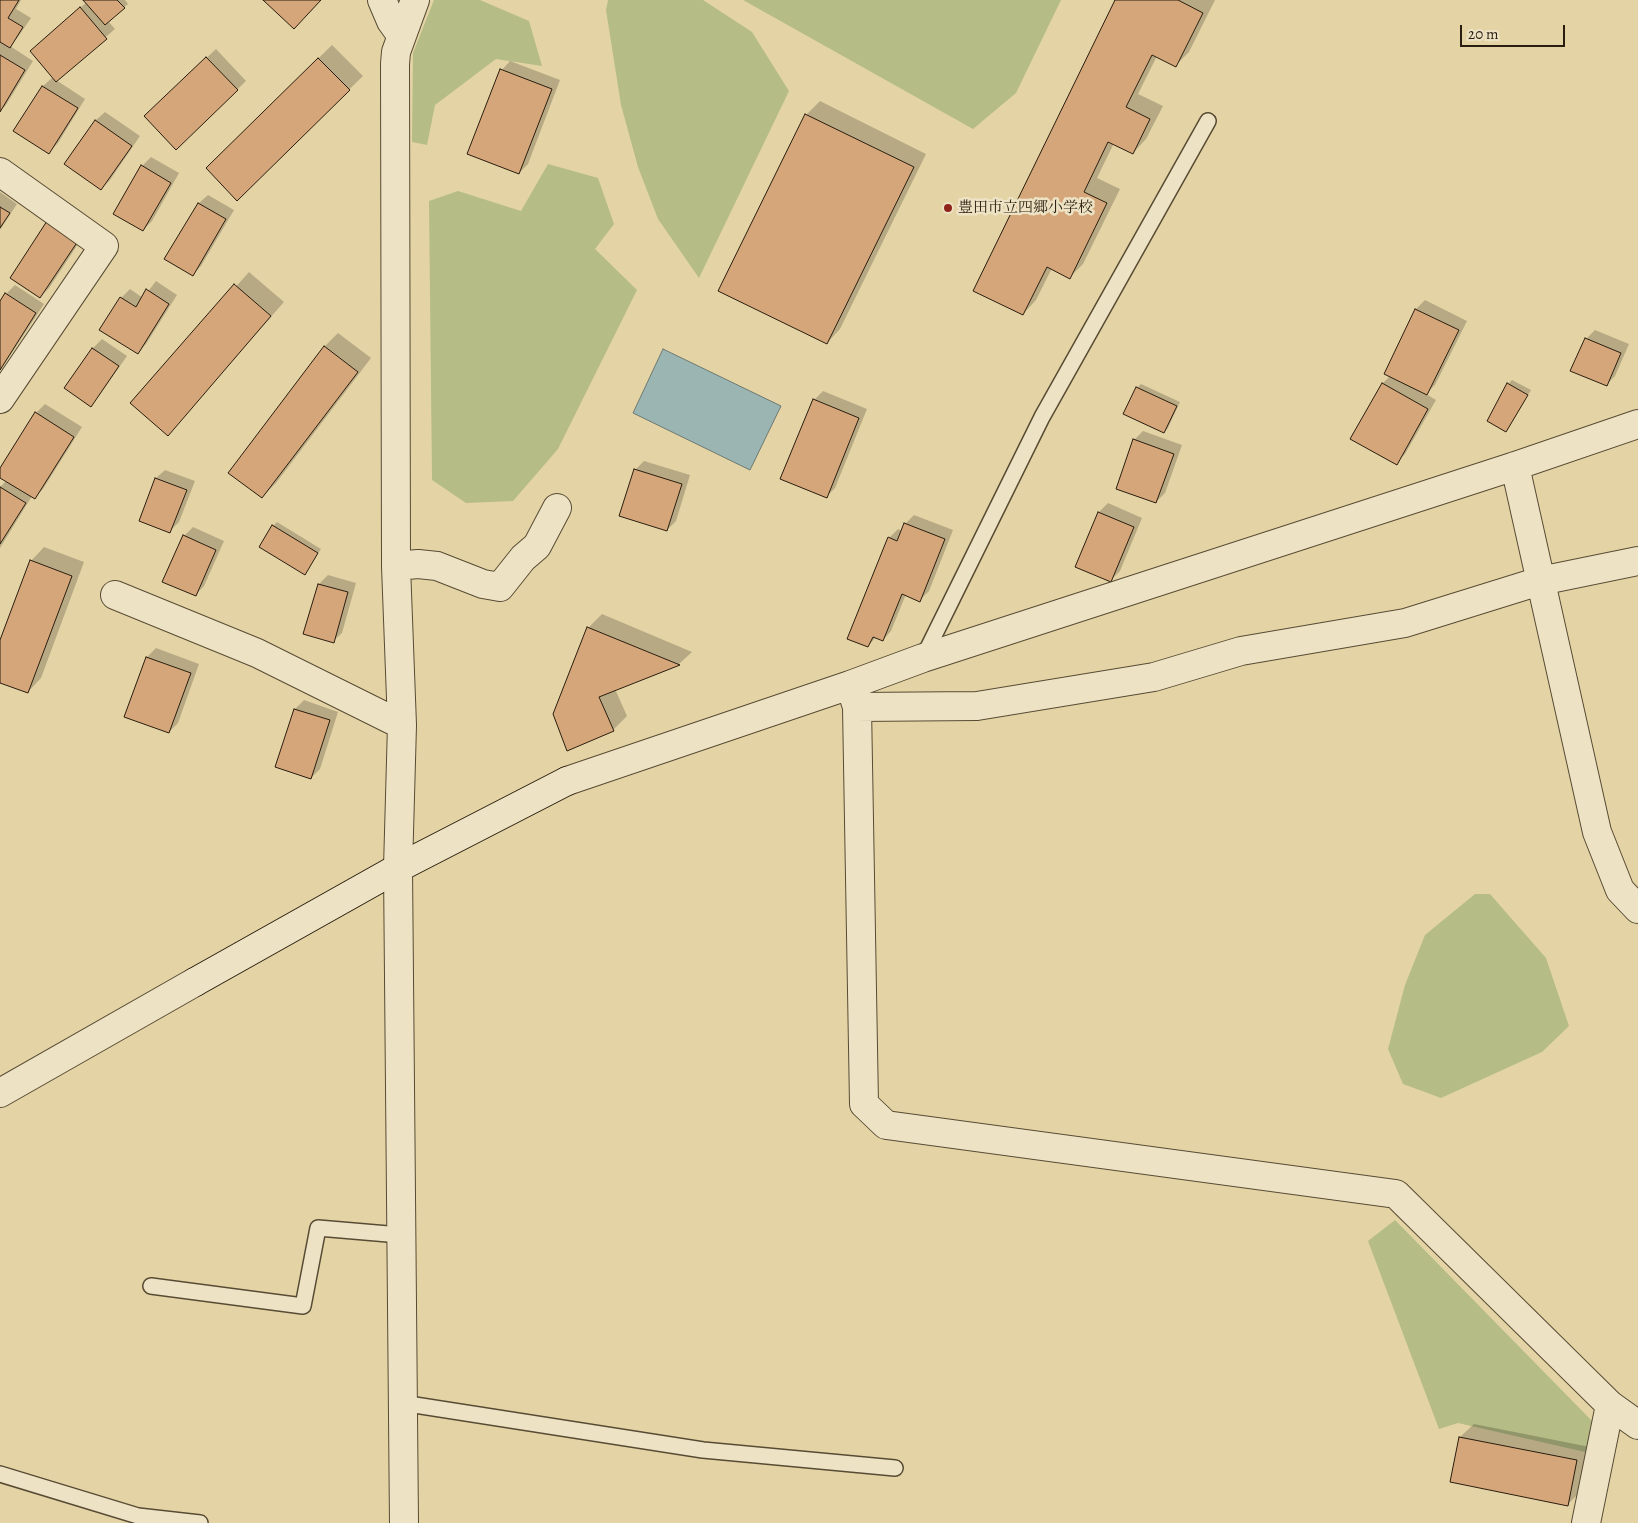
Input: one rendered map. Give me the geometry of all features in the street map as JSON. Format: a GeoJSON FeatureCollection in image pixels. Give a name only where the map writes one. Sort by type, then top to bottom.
{"type":"FeatureCollection","features":[{"type":"Feature","properties":{"kind":"street"},"geometry":{"type":"LineString","coordinates":[[382,0],[391,21],[401,35]]}},
{"type":"Feature","properties":{"kind":"street"},"geometry":{"type":"LineString","coordinates":[[404,1523],[398,868],[402,725],[396,566],[395,64],[401,35],[415,0]]}},
{"type":"Feature","properties":{"kind":"street"},"geometry":{"type":"LineString","coordinates":[[0,172],[104,246],[0,399]]}},
{"type":"Feature","properties":{"kind":"street"},"geometry":{"type":"LineString","coordinates":[[0,1093],[398,868],[567,781],[854,696],[924,658],[1515,466],[1638,424]]}},
{"type":"Feature","properties":{"kind":"street"},"geometry":{"type":"LineString","coordinates":[[1515,466],[1597,832],[1620,890],[1638,909]]}},
{"type":"Feature","properties":{"kind":"street"},"geometry":{"type":"LineString","coordinates":[[396,566],[418,564],[437,566],[483,584],[500,587],[523,558],[537,546],[557,508]]}},
{"type":"Feature","properties":{"kind":"street"},"geometry":{"type":"LineString","coordinates":[[854,696],[977,706],[1154,676],[1241,652],[1405,623],[1540,581],[1638,561]]}},
{"type":"Feature","properties":{"kind":"street"},"geometry":{"type":"LineString","coordinates":[[115,595],[257,653],[402,725]]}},
{"type":"Feature","properties":{"kind":"street"},"geometry":{"type":"LineString","coordinates":[[854,696],[864,1104],[886,1125],[1396,1194],[1610,1405],[1638,1425]]}},
{"type":"Feature","properties":{"kind":"street"},"geometry":{"type":"LineString","coordinates":[[1586,1523],[1610,1405]]}},
{"type":"Feature","properties":{"kind":"lane"},"geometry":{"type":"LineString","coordinates":[[924,658],[1042,417],[1208,120]]}},
{"type":"Feature","properties":{"kind":"lane"},"geometry":{"type":"LineString","coordinates":[[151,1286],[303,1306],[318,1228],[400,1234]]}},
{"type":"Feature","properties":{"kind":"lane"},"geometry":{"type":"LineString","coordinates":[[402,1403],[703,1450],[895,1468]]}},
{"type":"Feature","properties":{"kind":"lane"},"geometry":{"type":"LineString","coordinates":[[0,1474],[138,1516],[200,1523]]}},
{"type":"Feature","properties":{"kind":"green space"},"geometry":{"type":"Polygon","coordinates":[[[434,0],[480,0],[529,21],[542,66],[496,59],[435,105],[427,145],[412,142],[413,53],[434,0]]]}},
{"type":"Feature","properties":{"kind":"green space"},"geometry":{"type":"Polygon","coordinates":[[[608,0],[703,0],[752,32],[789,91],[699,278],[658,219],[638,167],[621,105],[606,10],[608,0]]]}},
{"type":"Feature","properties":{"kind":"green space"},"geometry":{"type":"Polygon","coordinates":[[[743,0],[1061,0],[1016,93],[973,129],[743,0]]]}},
{"type":"Feature","properties":{"kind":"green space"},"geometry":{"type":"Polygon","coordinates":[[[548,164],[598,178],[614,224],[595,249],[637,290],[558,449],[513,501],[466,503],[432,480],[429,201],[458,191],[521,211],[548,164]]]}},
{"type":"Feature","properties":{"kind":"green space"},"geometry":{"type":"Polygon","coordinates":[[[1475,894],[1490,894],[1546,958],[1569,1026],[1542,1052],[1441,1098],[1403,1084],[1388,1049],[1405,985],[1425,935],[1475,894]]]}},
{"type":"Feature","properties":{"kind":"green space"},"geometry":{"type":"Polygon","coordinates":[[[1395,1220],[1594,1423],[1585,1452],[1458,1423],[1439,1429],[1368,1241],[1395,1220]]]}},
{"type":"Feature","properties":{"kind":"water"},"geometry":{"type":"Polygon","coordinates":[[[663,349],[781,406],[750,470],[633,413],[663,349]]]}},
{"type":"Feature","properties":{"kind":"building"},"geometry":{"type":"Polygon","coordinates":[[[0,0],[19,0],[8,18],[23,27],[10,48],[0,42],[0,0]]]}},
{"type":"Feature","properties":{"kind":"building"},"geometry":{"type":"Polygon","coordinates":[[[83,0],[117,0],[125,8],[105,25],[83,0]]]}},
{"type":"Feature","properties":{"kind":"building"},"geometry":{"type":"Polygon","coordinates":[[[263,0],[321,0],[294,29],[263,0]]]}},
{"type":"Feature","properties":{"kind":"building"},"geometry":{"type":"Polygon","coordinates":[[[1115,0],[1178,0],[1203,13],[1176,67],[1152,55],[1126,107],[1150,119],[1133,154],[1108,142],[1084,192],[1107,203],[1070,279],[1047,267],[1023,315],[973,291],[1115,0]]]}},
{"type":"Feature","properties":{"kind":"building"},"geometry":{"type":"Polygon","coordinates":[[[80,7],[107,39],[56,82],[30,51],[80,7]]]}},
{"type":"Feature","properties":{"kind":"building"},"geometry":{"type":"Polygon","coordinates":[[[0,55],[25,70],[0,112],[0,55]]]}},
{"type":"Feature","properties":{"kind":"building"},"geometry":{"type":"Polygon","coordinates":[[[206,57],[238,90],[176,150],[144,116],[206,57]]]}},
{"type":"Feature","properties":{"kind":"building"},"geometry":{"type":"Polygon","coordinates":[[[318,58],[350,90],[237,201],[206,168],[318,58]]]}},
{"type":"Feature","properties":{"kind":"building"},"geometry":{"type":"Polygon","coordinates":[[[500,69],[552,89],[519,174],[467,154],[500,69]]]}},
{"type":"Feature","properties":{"kind":"building"},"geometry":{"type":"Polygon","coordinates":[[[42,86],[78,108],[49,154],[13,131],[42,86]]]}},
{"type":"Feature","properties":{"kind":"building"},"geometry":{"type":"Polygon","coordinates":[[[805,114],[914,167],[827,344],[718,291],[805,114]]]}},
{"type":"Feature","properties":{"kind":"building"},"geometry":{"type":"Polygon","coordinates":[[[95,120],[132,146],[101,190],[64,164],[95,120]]]}},
{"type":"Feature","properties":{"kind":"building"},"geometry":{"type":"Polygon","coordinates":[[[141,165],[171,183],[143,231],[113,214],[141,165]]]}},
{"type":"Feature","properties":{"kind":"building"},"geometry":{"type":"Polygon","coordinates":[[[198,203],[226,219],[193,276],[164,259],[198,203]]]}},
{"type":"Feature","properties":{"kind":"building"},"geometry":{"type":"Polygon","coordinates":[[[0,207],[10,213],[0,228],[0,207]]]}},
{"type":"Feature","properties":{"kind":"building"},"geometry":{"type":"Polygon","coordinates":[[[47,221],[78,241],[40,298],[10,278],[47,221]]]}},
{"type":"Feature","properties":{"kind":"building"},"geometry":{"type":"Polygon","coordinates":[[[234,284],[271,316],[168,436],[130,403],[234,284]]]}},
{"type":"Feature","properties":{"kind":"building"},"geometry":{"type":"Polygon","coordinates":[[[146,289],[169,304],[138,354],[99,330],[120,297],[136,307],[146,289]]]}},
{"type":"Feature","properties":{"kind":"building"},"geometry":{"type":"Polygon","coordinates":[[[5,293],[36,313],[0,370],[0,301],[5,293]]]}},
{"type":"Feature","properties":{"kind":"building"},"geometry":{"type":"Polygon","coordinates":[[[1415,309],[1459,330],[1427,395],[1384,374],[1415,309]]]}},
{"type":"Feature","properties":{"kind":"building"},"geometry":{"type":"Polygon","coordinates":[[[1585,338],[1621,353],[1607,386],[1570,371],[1585,338]]]}},
{"type":"Feature","properties":{"kind":"building"},"geometry":{"type":"Polygon","coordinates":[[[324,346],[358,372],[262,498],[228,473],[324,346]]]}},
{"type":"Feature","properties":{"kind":"building"},"geometry":{"type":"Polygon","coordinates":[[[92,348],[119,366],[91,407],[64,388],[92,348]]]}},
{"type":"Feature","properties":{"kind":"building"},"geometry":{"type":"Polygon","coordinates":[[[1382,383],[1428,409],[1397,465],[1350,439],[1382,383]]]}},
{"type":"Feature","properties":{"kind":"building"},"geometry":{"type":"Polygon","coordinates":[[[1507,383],[1528,395],[1506,432],[1487,421],[1507,383]]]}},
{"type":"Feature","properties":{"kind":"building"},"geometry":{"type":"Polygon","coordinates":[[[1136,387],[1177,406],[1164,433],[1123,414],[1136,387]]]}},
{"type":"Feature","properties":{"kind":"building"},"geometry":{"type":"Polygon","coordinates":[[[813,399],[859,418],[827,498],[780,479],[813,399]]]}},
{"type":"Feature","properties":{"kind":"building"},"geometry":{"type":"Polygon","coordinates":[[[35,412],[74,437],[35,499],[0,478],[0,468],[35,412]]]}},
{"type":"Feature","properties":{"kind":"building"},"geometry":{"type":"Polygon","coordinates":[[[1133,439],[1174,454],[1156,503],[1116,489],[1133,439]]]}},
{"type":"Feature","properties":{"kind":"building"},"geometry":{"type":"Polygon","coordinates":[[[634,469],[682,484],[667,531],[619,516],[634,469]]]}},
{"type":"Feature","properties":{"kind":"building"},"geometry":{"type":"Polygon","coordinates":[[[155,478],[187,490],[170,533],[139,521],[155,478]]]}},
{"type":"Feature","properties":{"kind":"building"},"geometry":{"type":"Polygon","coordinates":[[[0,487],[26,503],[0,544],[0,487]]]}},
{"type":"Feature","properties":{"kind":"building"},"geometry":{"type":"Polygon","coordinates":[[[1098,512],[1134,527],[1111,582],[1075,567],[1098,512]]]}},
{"type":"Feature","properties":{"kind":"building"},"geometry":{"type":"Polygon","coordinates":[[[904,523],[945,539],[920,602],[902,594],[883,641],[873,637],[868,647],[847,639],[888,537],[897,541],[904,523]]]}},
{"type":"Feature","properties":{"kind":"building"},"geometry":{"type":"Polygon","coordinates":[[[272,525],[318,553],[305,575],[259,547],[272,525]]]}},
{"type":"Feature","properties":{"kind":"building"},"geometry":{"type":"Polygon","coordinates":[[[183,535],[216,550],[196,596],[162,582],[183,535]]]}},
{"type":"Feature","properties":{"kind":"building"},"geometry":{"type":"Polygon","coordinates":[[[30,560],[72,576],[28,693],[0,683],[0,640],[30,560]]]}},
{"type":"Feature","properties":{"kind":"building"},"geometry":{"type":"Polygon","coordinates":[[[318,584],[348,592],[334,643],[303,634],[318,584]]]}},
{"type":"Feature","properties":{"kind":"building"},"geometry":{"type":"Polygon","coordinates":[[[587,627],[680,665],[599,697],[614,731],[567,751],[553,714],[587,627]]]}},
{"type":"Feature","properties":{"kind":"building"},"geometry":{"type":"Polygon","coordinates":[[[146,657],[191,673],[169,733],[124,717],[146,657]]]}},
{"type":"Feature","properties":{"kind":"building"},"geometry":{"type":"Polygon","coordinates":[[[294,709],[330,720],[311,779],[275,767],[294,709]]]}},
{"type":"Feature","properties":{"kind":"building"},"geometry":{"type":"Polygon","coordinates":[[[1459,1437],[1577,1460],[1568,1506],[1450,1482],[1459,1437]]]}},
{"type":"Feature","properties":{"kind":"place","name":"豊田市立四郷小学校"},"geometry":{"type":"Point","coordinates":[948,208]}}]}
